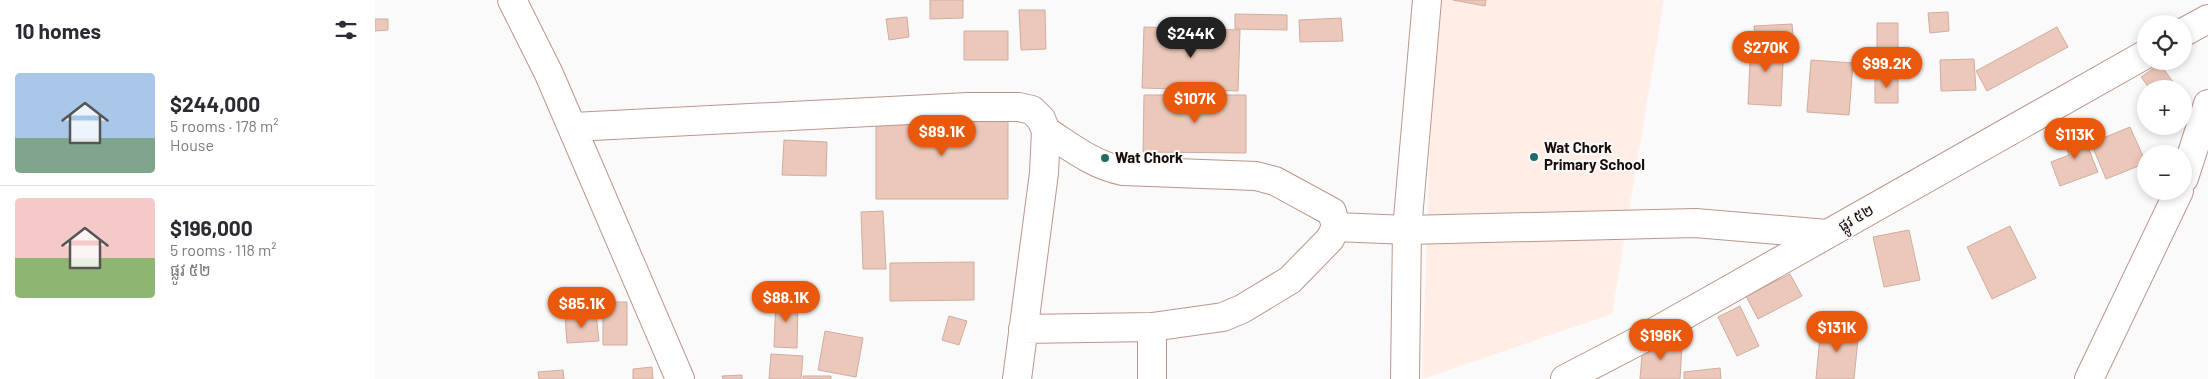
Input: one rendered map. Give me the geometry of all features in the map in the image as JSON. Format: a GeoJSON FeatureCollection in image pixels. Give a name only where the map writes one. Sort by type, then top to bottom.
{"type":"FeatureCollection","features":[{"type":"Feature","properties":{"kind":"street"},"geometry":{"type":"LineString","coordinates":[[513,0],[573,127],[680,379]]}},
{"type":"Feature","properties":{"kind":"street"},"geometry":{"type":"LineString","coordinates":[[1405,379],[1407,230],[1427,0]]}},
{"type":"Feature","properties":{"kind":"street"},"geometry":{"type":"LineString","coordinates":[[2192,28],[2208,19]]}},
{"type":"Feature","properties":{"kind":"street","name":"ផ្លូវ ៥២"},"geometry":{"type":"LineString","coordinates":[[1565,379],[1642,339],[2137,59]]}},
{"type":"Feature","properties":{"kind":"street"},"geometry":{"type":"LineString","coordinates":[[2192,153],[2208,104]]}},
{"type":"Feature","properties":{"kind":"street"},"geometry":{"type":"LineString","coordinates":[[573,127],[891,110],[1019,107],[1032,110],[1041,119],[1046,131],[1044,173],[1017,379]]}},
{"type":"Feature","properties":{"kind":"street"},"geometry":{"type":"LineString","coordinates":[[1023,329],[1152,327],[1223,317],[1242,309],[1291,280],[1330,239],[1336,227],[1332,212],[1275,181],[1257,176],[1123,171],[1107,168],[1090,160],[1046,131]]}},
{"type":"Feature","properties":{"kind":"street"},"geometry":{"type":"LineString","coordinates":[[2089,379],[2175,200]]}},
{"type":"Feature","properties":{"kind":"street"},"geometry":{"type":"LineString","coordinates":[[1336,227],[1407,230],[1695,223],[1827,234]]}},
{"type":"Feature","properties":{"kind":"street"},"geometry":{"type":"LineString","coordinates":[[1152,327],[1152,379]]}},
{"type":"Feature","properties":{"kind":"shaded area","name":"Wat Chork Primary School"},"geometry":{"type":"Polygon","coordinates":[[[1435,0],[1664,0],[1612,314],[1422,379],[1435,0]]]}},
{"type":"Feature","properties":{"kind":"building"},"geometry":{"type":"Polygon","coordinates":[[[930,0],[963,0],[963,18],[930,19],[930,0]]]}},
{"type":"Feature","properties":{"kind":"building"},"geometry":{"type":"Polygon","coordinates":[[[1453,0],[1486,0],[1485,6],[1453,0]]]}},
{"type":"Feature","properties":{"kind":"building"},"geometry":{"type":"Polygon","coordinates":[[[1019,10],[1045,10],[1046,49],[1021,50],[1019,10]]]}},
{"type":"Feature","properties":{"kind":"building"},"geometry":{"type":"Polygon","coordinates":[[[1948,12],[1949,31],[1930,33],[1928,13],[1948,12]]]}},
{"type":"Feature","properties":{"kind":"building"},"geometry":{"type":"Polygon","coordinates":[[[1235,14],[1287,15],[1287,30],[1235,29],[1235,14]]]}},
{"type":"Feature","properties":{"kind":"building"},"geometry":{"type":"Polygon","coordinates":[[[907,17],[909,37],[889,40],[886,19],[907,17]]]}},
{"type":"Feature","properties":{"kind":"building"},"geometry":{"type":"Polygon","coordinates":[[[1341,18],[1343,41],[1300,42],[1299,20],[1341,18]]]}},
{"type":"Feature","properties":{"kind":"building"},"geometry":{"type":"Polygon","coordinates":[[[375,19],[388,19],[388,30],[375,31],[375,19]]]}},
{"type":"Feature","properties":{"kind":"building"},"geometry":{"type":"Polygon","coordinates":[[[1877,23],[1898,23],[1898,71],[1877,71],[1877,23]]]}},
{"type":"Feature","properties":{"kind":"building"},"geometry":{"type":"Polygon","coordinates":[[[1792,24],[1793,34],[1755,36],[1754,26],[1792,24]]]}},
{"type":"Feature","properties":{"kind":"building"},"geometry":{"type":"Polygon","coordinates":[[[1144,27],[1240,30],[1238,91],[1142,88],[1144,27]]]}},
{"type":"Feature","properties":{"kind":"building"},"geometry":{"type":"Polygon","coordinates":[[[2057,27],[2068,47],[1987,91],[1976,71],[2057,27]]]}},
{"type":"Feature","properties":{"kind":"building"},"geometry":{"type":"Polygon","coordinates":[[[964,31],[1008,31],[1008,60],[964,60],[964,31]]]}},
{"type":"Feature","properties":{"kind":"building"},"geometry":{"type":"Polygon","coordinates":[[[1751,41],[1784,42],[1781,106],[1748,104],[1751,41]]]}},
{"type":"Feature","properties":{"kind":"building"},"geometry":{"type":"Polygon","coordinates":[[[1974,59],[1976,90],[1941,91],[1940,60],[1974,59]]]}},
{"type":"Feature","properties":{"kind":"building"},"geometry":{"type":"Polygon","coordinates":[[[1811,60],[1853,63],[1849,115],[1807,112],[1811,60]]]}},
{"type":"Feature","properties":{"kind":"building"},"geometry":{"type":"Polygon","coordinates":[[[2151,70],[2164,70],[2172,80],[2143,80],[2141,77],[2151,70]]]}},
{"type":"Feature","properties":{"kind":"building"},"geometry":{"type":"Polygon","coordinates":[[[1875,75],[1898,75],[1898,103],[1875,103],[1875,75]]]}},
{"type":"Feature","properties":{"kind":"building"},"geometry":{"type":"Polygon","coordinates":[[[1144,95],[1246,95],[1246,153],[1143,152],[1144,95]]]}},
{"type":"Feature","properties":{"kind":"building"},"geometry":{"type":"Polygon","coordinates":[[[876,115],[1008,115],[1008,199],[876,199],[876,115]]]}},
{"type":"Feature","properties":{"kind":"building"},"geometry":{"type":"Polygon","coordinates":[[[2130,127],[2138,145],[2137,167],[2106,179],[2091,143],[2130,127]]]}},
{"type":"Feature","properties":{"kind":"building"},"geometry":{"type":"Polygon","coordinates":[[[2081,130],[2098,172],[2060,186],[2051,162],[2069,155],[2062,138],[2081,130]]]}},
{"type":"Feature","properties":{"kind":"building"},"geometry":{"type":"Polygon","coordinates":[[[784,140],[827,142],[826,176],[782,175],[784,140]]]}},
{"type":"Feature","properties":{"kind":"building"},"geometry":{"type":"Polygon","coordinates":[[[883,211],[886,269],[863,269],[861,212],[883,211]]]}},
{"type":"Feature","properties":{"kind":"building"},"geometry":{"type":"Polygon","coordinates":[[[2010,226],[2036,278],[1992,299],[1967,247],[2010,226]]]}},
{"type":"Feature","properties":{"kind":"building"},"geometry":{"type":"Polygon","coordinates":[[[1909,230],[1920,280],[1884,287],[1873,237],[1909,230]]]}},
{"type":"Feature","properties":{"kind":"building"},"geometry":{"type":"Polygon","coordinates":[[[974,262],[974,300],[890,301],[890,263],[974,262]]]}},
{"type":"Feature","properties":{"kind":"building"},"geometry":{"type":"Polygon","coordinates":[[[1790,274],[1802,296],[1758,319],[1746,296],[1790,274]]]}},
{"type":"Feature","properties":{"kind":"building"},"geometry":{"type":"Polygon","coordinates":[[[776,297],[798,298],[797,348],[774,347],[776,297]]]}},
{"type":"Feature","properties":{"kind":"building"},"geometry":{"type":"Polygon","coordinates":[[[603,302],[627,302],[627,345],[603,345],[603,302]]]}},
{"type":"Feature","properties":{"kind":"building"},"geometry":{"type":"Polygon","coordinates":[[[1740,306],[1759,346],[1737,356],[1718,317],[1740,306]]]}},
{"type":"Feature","properties":{"kind":"building"},"geometry":{"type":"Polygon","coordinates":[[[596,314],[599,341],[567,343],[565,316],[596,314]]]}},
{"type":"Feature","properties":{"kind":"building"},"geometry":{"type":"Polygon","coordinates":[[[949,316],[967,321],[959,345],[942,340],[949,316]]]}},
{"type":"Feature","properties":{"kind":"building"},"geometry":{"type":"Polygon","coordinates":[[[1821,326],[1859,329],[1854,379],[1816,379],[1821,326]]]}},
{"type":"Feature","properties":{"kind":"building"},"geometry":{"type":"Polygon","coordinates":[[[825,331],[863,338],[856,377],[818,370],[825,331]]]}},
{"type":"Feature","properties":{"kind":"building"},"geometry":{"type":"Polygon","coordinates":[[[1643,342],[1682,344],[1680,379],[1640,379],[1643,342]]]}},
{"type":"Feature","properties":{"kind":"building"},"geometry":{"type":"Polygon","coordinates":[[[771,354],[803,356],[801,379],[769,379],[771,354]]]}},
{"type":"Feature","properties":{"kind":"building"},"geometry":{"type":"Polygon","coordinates":[[[652,367],[653,379],[633,379],[633,369],[652,367]]]}},
{"type":"Feature","properties":{"kind":"building"},"geometry":{"type":"Polygon","coordinates":[[[1720,368],[1721,379],[1684,379],[1684,372],[1720,368]]]}},
{"type":"Feature","properties":{"kind":"building"},"geometry":{"type":"Polygon","coordinates":[[[563,370],[564,379],[539,379],[538,372],[563,370]]]}},
{"type":"Feature","properties":{"kind":"building"},"geometry":{"type":"Polygon","coordinates":[[[742,375],[742,379],[723,379],[722,376],[742,375]]]}},
{"type":"Feature","properties":{"kind":"building"},"geometry":{"type":"Polygon","coordinates":[[[803,376],[831,376],[831,379],[803,379],[803,376]]]}},
{"type":"Feature","properties":{"kind":"place","name":"Wat Chork Primary School"},"geometry":{"type":"Point","coordinates":[1534,157]}},
{"type":"Feature","properties":{"kind":"place","name":"Wat Chork"},"geometry":{"type":"Point","coordinates":[1105,158]}}]}
